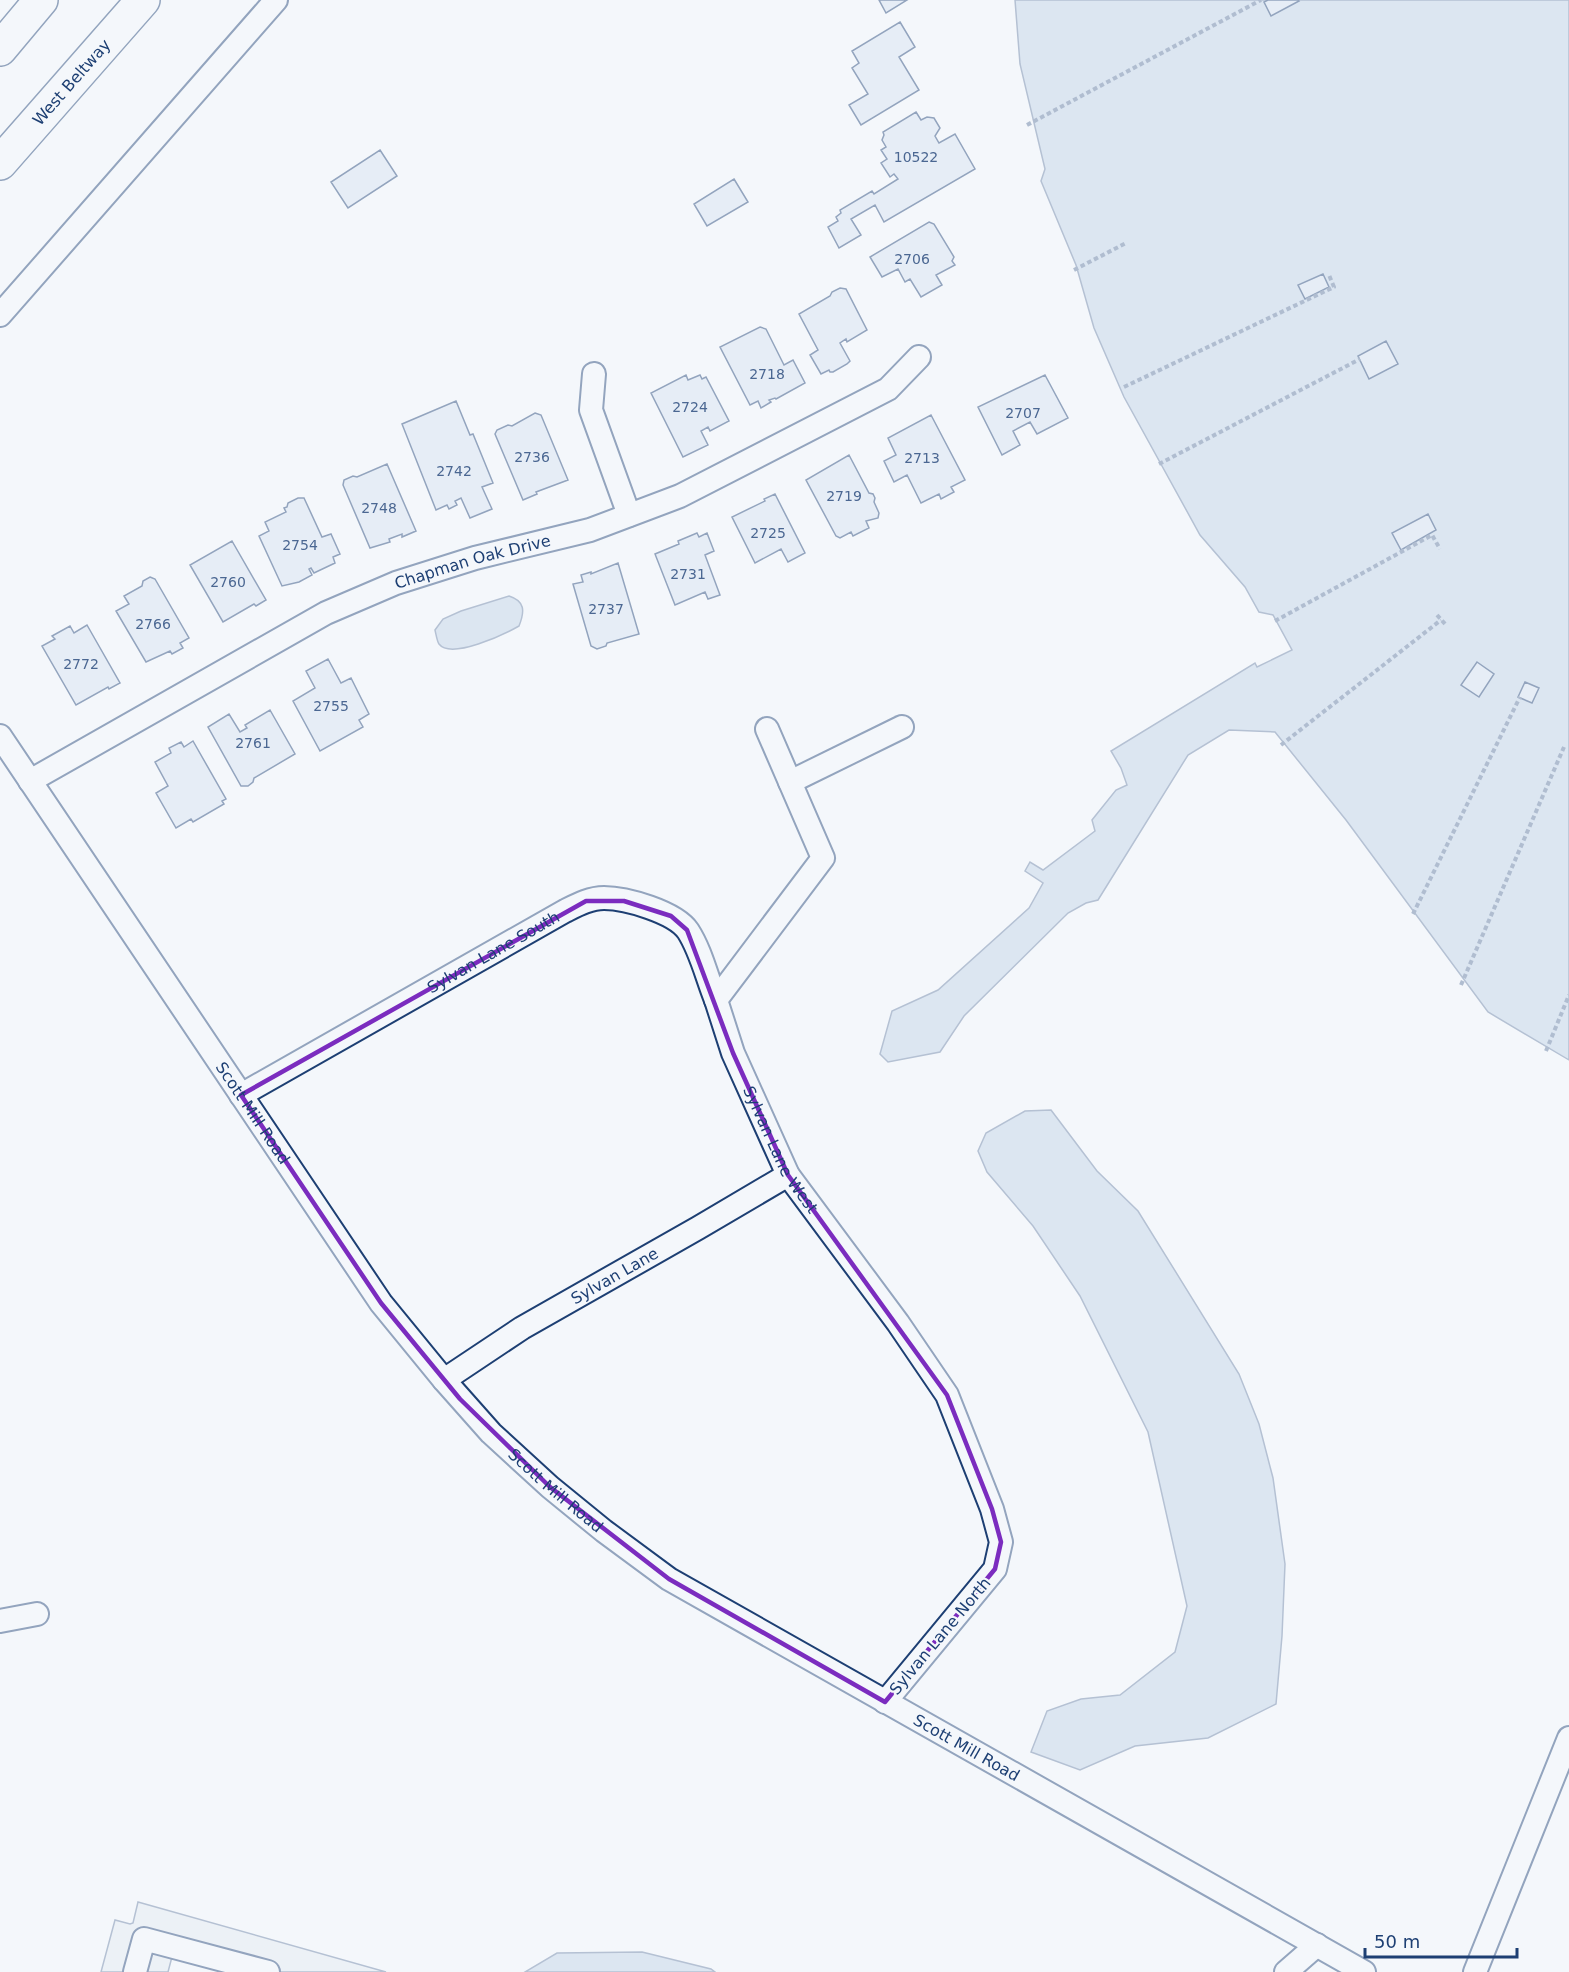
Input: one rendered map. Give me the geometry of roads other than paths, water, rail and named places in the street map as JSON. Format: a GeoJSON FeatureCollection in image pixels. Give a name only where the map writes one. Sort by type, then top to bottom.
{"type":"FeatureCollection","features":[{"type":"Feature","properties":{"kind":"highway"},"geometry":{"type":"LineString","coordinates":[[0,49],[41,0]]}},
{"type":"Feature","properties":{"kind":"highway","name":"West Beltway"},"geometry":{"type":"LineString","coordinates":[[0,163],[143,0]]}},
{"type":"Feature","properties":{"kind":"street"},"geometry":{"type":"LineString","coordinates":[[0,315],[276,0]]}},
{"type":"Feature","properties":{"kind":"street","name":"Chapman Oak Drive"},"geometry":{"type":"LineString","coordinates":[[30,781],[326,613],[396,583],[475,558],[590,530],[680,496],[888,389],[919,357]]}},
{"type":"Feature","properties":{"kind":"street"},"geometry":{"type":"LineString","coordinates":[[594,374],[591,410],[629,515]]}},
{"type":"Feature","properties":{"kind":"street"},"geometry":{"type":"LineString","coordinates":[[790,782],[902,727]]}},
{"type":"Feature","properties":{"kind":"street"},"geometry":{"type":"LineString","coordinates":[[716,1000],[823,858],[767,729]]}},
{"type":"Feature","properties":{"kind":"street","name":"Scott Mill Road"},"geometry":{"type":"LineString","coordinates":[[0,736],[381,1303],[491,1433],[550,1487],[669,1579],[1364,1972]]}},
{"type":"Feature","properties":{"kind":"street","name":"Sylvan Lane South"},"geometry":{"type":"LineString","coordinates":[[241,1095],[565,911],[603,898],[624,901],[671,916],[687,930],[716,1000]]}},
{"type":"Feature","properties":{"kind":"street","name":"Sylvan Lane West"},"geometry":{"type":"LineString","coordinates":[[716,1000],[733,1053],[788,1175],[898,1323],[947,1395],[992,1509],[1001,1542],[995,1569]]}},
{"type":"Feature","properties":{"kind":"street","name":"Sylvan Lane"},"geometry":{"type":"LineString","coordinates":[[444,1380],[522,1328],[788,1175]]}},
{"type":"Feature","properties":{"kind":"street","name":"Sylvan Lane North"},"geometry":{"type":"LineString","coordinates":[[885,1702],[995,1569]]}},
{"type":"Feature","properties":{"kind":"street"},"geometry":{"type":"LineString","coordinates":[[0,1621],[36,1614]]}},
{"type":"Feature","properties":{"kind":"street"},"geometry":{"type":"LineString","coordinates":[[1475,1972],[1569,1738]]}},
{"type":"Feature","properties":{"kind":"street"},"geometry":{"type":"LineString","coordinates":[[135,1972],[144,1939],[268,1972]]}},
{"type":"Feature","properties":{"kind":"street"},"geometry":{"type":"LineString","coordinates":[[1286,1972],[1317,1945]]}},
{"type":"Feature","properties":{"kind":"water"},"geometry":{"type":"Polygon","coordinates":[[[1015,0],[1569,0],[1569,1060],[1488,1012],[1346,820],[1275,732],[1229,730],[1188,755],[1098,900],[1086,903],[1068,913],[964,1016],[940,1052],[888,1062],[880,1054],[892,1011],[938,990],[1029,908],[1043,883],[1025,871],[1030,862],[1043,870],[1095,831],[1092,820],[1116,790],[1127,785],[1121,768],[1111,751],[1255,663],[1257,667],[1292,650],[1273,615],[1259,612],[1245,587],[1200,535],[1124,397],[1094,328],[1076,265],[1041,181],[1045,169],[1020,64],[1015,0]]]}},
{"type":"Feature","properties":{"kind":"water"},"geometry":{"type":"Polygon","coordinates":[[[509,596],[518,601],[522,607],[519,626],[466,647],[445,648],[439,644],[435,630],[443,619],[509,596]]]}},
{"type":"Feature","properties":{"kind":"water"},"geometry":{"type":"Polygon","coordinates":[[[1051,1110],[1097,1171],[1138,1211],[1239,1374],[1259,1424],[1273,1478],[1285,1564],[1276,1704],[1208,1738],[1135,1746],[1080,1770],[1031,1752],[1047,1711],[1081,1699],[1120,1695],[1175,1652],[1187,1606],[1148,1432],[1080,1296],[1033,1226],[987,1172],[978,1151],[986,1133],[1025,1111],[1051,1110]]]}},
{"type":"Feature","properties":{"kind":"water"},"geometry":{"type":"Polygon","coordinates":[[[642,1952],[711,1969],[715,1972],[525,1972],[557,1953],[642,1952]]]}}]}
